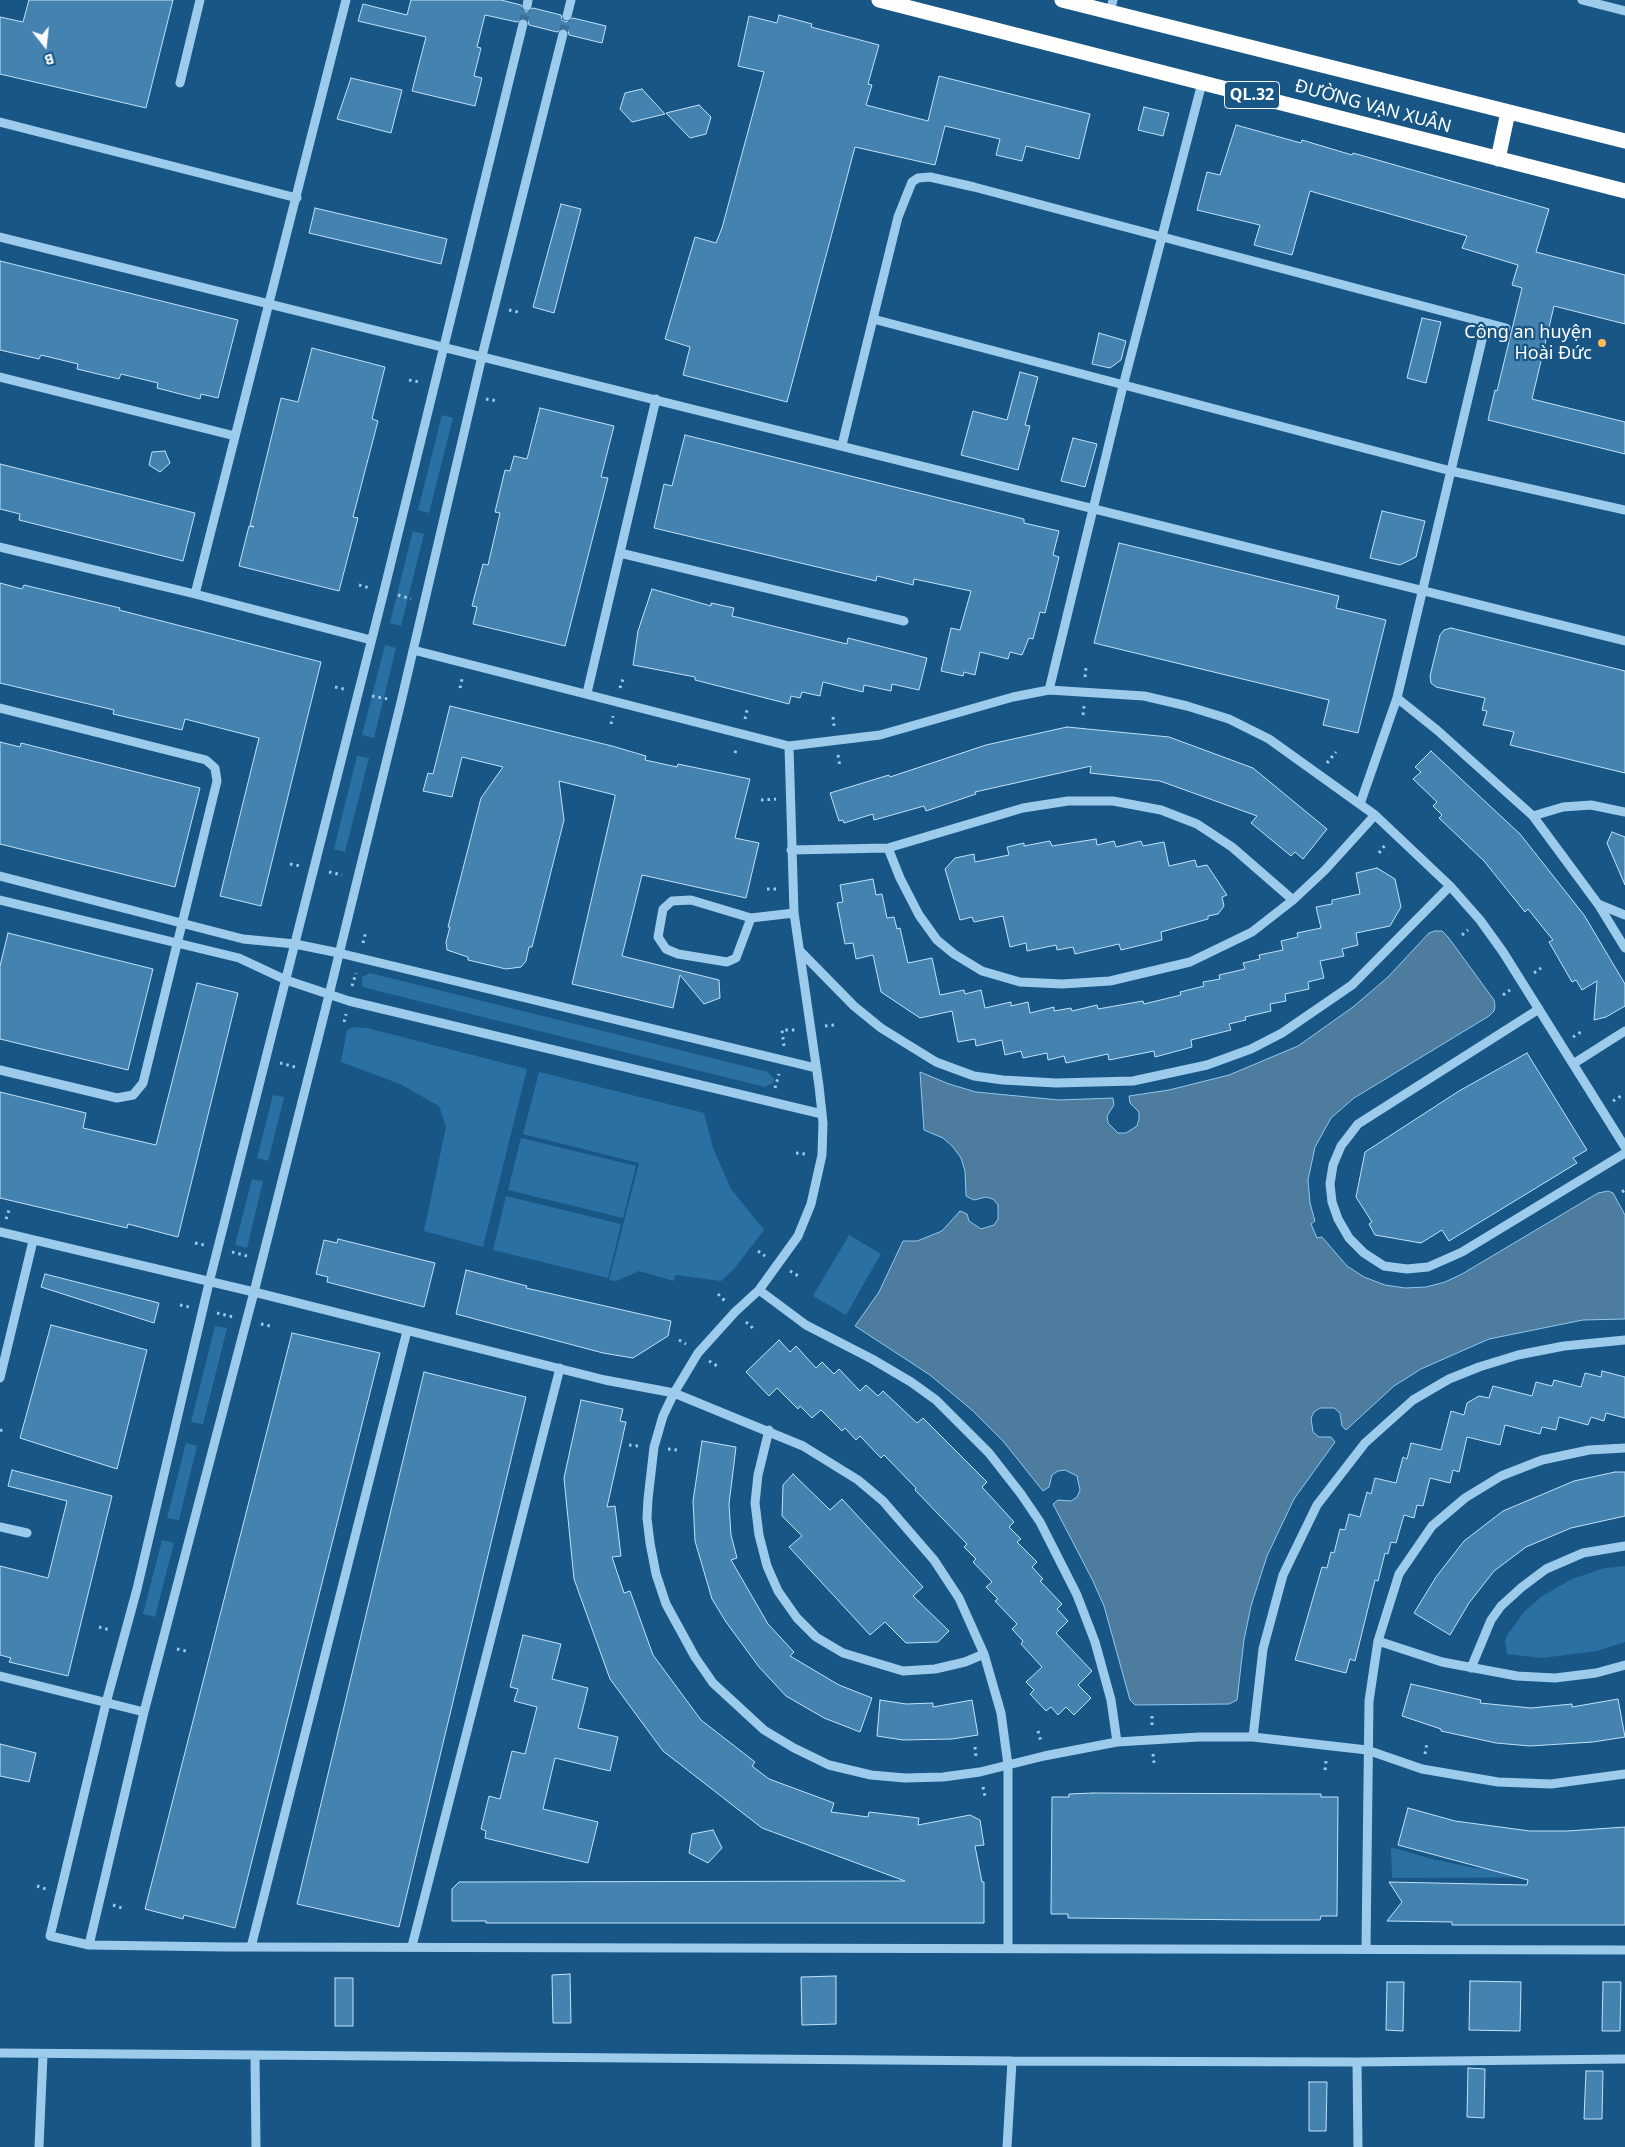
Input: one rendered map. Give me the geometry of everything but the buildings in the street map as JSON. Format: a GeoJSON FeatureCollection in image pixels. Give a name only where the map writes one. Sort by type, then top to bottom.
{"type":"FeatureCollection","features":[{"type":"Feature","properties":{"kind":"highway","name":"ĐƯỜNG VẠN XUÂN"},"geometry":{"type":"LineString","coordinates":[[879,0],[1625,191]]}},
{"type":"Feature","properties":{"kind":"highway","name":"ĐƯỜNG VẠN XUÂN"},"geometry":{"type":"LineString","coordinates":[[1062,0],[1112,6],[1508,112],[1625,141]]}},
{"type":"Feature","properties":{"kind":"highway"},"geometry":{"type":"LineString","coordinates":[[1498,159],[1508,112]]}},
{"type":"Feature","properties":{"kind":"street"},"geometry":{"type":"LineString","coordinates":[[180,84],[200,0]]}},
{"type":"Feature","properties":{"kind":"street"},"geometry":{"type":"LineString","coordinates":[[195,594],[346,0]]}},
{"type":"Feature","properties":{"kind":"street"},"geometry":{"type":"LineString","coordinates":[[567,16],[571,0]]}},
{"type":"Feature","properties":{"kind":"street"},"geometry":{"type":"LineString","coordinates":[[1588,1],[1625,11]]}},
{"type":"Feature","properties":{"kind":"street"},"geometry":{"type":"LineString","coordinates":[[523,24],[384,591],[209,1283],[50,1936],[89,1945],[250,1947],[1008,1947],[1625,1950]]}},
{"type":"Feature","properties":{"kind":"street"},"geometry":{"type":"LineString","coordinates":[[89,1945],[144,1712],[263,1260],[310,1071],[401,702],[482,356],[563,34]]}},
{"type":"Feature","properties":{"kind":"street"},"geometry":{"type":"LineString","coordinates":[[1049,690],[1123,386],[1202,82]]}},
{"type":"Feature","properties":{"kind":"street"},"geometry":{"type":"LineString","coordinates":[[0,122],[297,198]]}},
{"type":"Feature","properties":{"kind":"street"},"geometry":{"type":"LineString","coordinates":[[842,445],[898,217],[912,182],[918,178],[930,177],[974,187],[1506,328]]}},
{"type":"Feature","properties":{"kind":"street"},"geometry":{"type":"LineString","coordinates":[[0,237],[1625,640]]}},
{"type":"Feature","properties":{"kind":"street"},"geometry":{"type":"LineString","coordinates":[[873,319],[1451,471],[1625,510]]}},
{"type":"Feature","properties":{"kind":"street"},"geometry":{"type":"LineString","coordinates":[[1360,804],[1396,698],[1486,323]]}},
{"type":"Feature","properties":{"kind":"street"},"geometry":{"type":"LineString","coordinates":[[0,377],[235,436]]}},
{"type":"Feature","properties":{"kind":"street"},"geometry":{"type":"LineString","coordinates":[[587,693],[656,399]]}},
{"type":"Feature","properties":{"kind":"street"},"geometry":{"type":"LineString","coordinates":[[0,548],[195,594],[371,640]]}},
{"type":"Feature","properties":{"kind":"street"},"geometry":{"type":"LineString","coordinates":[[620,553],[904,621]]}},
{"type":"Feature","properties":{"kind":"street"},"geometry":{"type":"LineString","coordinates":[[413,650],[789,746],[880,735],[1013,697],[1049,690],[1144,696],[1187,706],[1229,719],[1269,739],[1375,815],[1450,886],[1480,920],[1503,952],[1625,1148]]}},
{"type":"Feature","properties":{"kind":"street"},"geometry":{"type":"LineString","coordinates":[[1396,698],[1437,730],[1533,816],[1598,904],[1625,948]]}},
{"type":"Feature","properties":{"kind":"street"},"geometry":{"type":"LineString","coordinates":[[0,708],[206,760],[215,768],[217,781],[143,1083],[133,1095],[117,1098],[0,1070]]}},
{"type":"Feature","properties":{"kind":"street"},"geometry":{"type":"LineString","coordinates":[[789,746],[794,913],[822,1114],[822,1155],[811,1204],[798,1236],[759,1290],[735,1312],[698,1353],[674,1393],[663,1416],[654,1447],[648,1499],[648,1526],[656,1574],[666,1604],[695,1657],[713,1683],[764,1730],[829,1765],[871,1775],[904,1778],[943,1777],[1117,1742],[1199,1737],[1254,1737],[1367,1750],[1422,1769],[1498,1782],[1551,1784],[1625,1774]]}},
{"type":"Feature","properties":{"kind":"street"},"geometry":{"type":"LineString","coordinates":[[791,850],[888,848],[1023,808],[1068,801],[1113,801],[1161,810],[1196,824],[1232,846],[1293,900]]}},
{"type":"Feature","properties":{"kind":"street"},"geometry":{"type":"LineString","coordinates":[[1533,816],[1563,808],[1591,805],[1625,812]]}},
{"type":"Feature","properties":{"kind":"street"},"geometry":{"type":"LineString","coordinates":[[888,848],[900,878],[919,915],[937,940],[954,954],[982,971],[1020,982],[1062,984],[1110,981],[1190,962],[1252,932],[1293,900],[1344,851],[1375,815]]}},
{"type":"Feature","properties":{"kind":"street"},"geometry":{"type":"LineString","coordinates":[[0,876],[243,939],[295,944],[339,952],[816,1068]]}},
{"type":"Feature","properties":{"kind":"street"},"geometry":{"type":"LineString","coordinates":[[800,951],[854,1006],[881,1028],[936,1062],[974,1076],[1003,1080],[1056,1083],[1133,1081],[1207,1065],[1251,1048],[1282,1033],[1352,985],[1450,886]]}},
{"type":"Feature","properties":{"kind":"street"},"geometry":{"type":"LineString","coordinates":[[0,900],[238,958],[286,980],[349,1000],[822,1114]]}},
{"type":"Feature","properties":{"kind":"street"},"geometry":{"type":"LineString","coordinates":[[751,918],[736,958],[727,962],[678,954],[666,948],[658,937],[663,909],[672,901],[690,900],[751,918],[794,913]]}},
{"type":"Feature","properties":{"kind":"street"},"geometry":{"type":"LineString","coordinates":[[1598,904],[1625,914]]}},
{"type":"Feature","properties":{"kind":"street"},"geometry":{"type":"LineString","coordinates":[[1539,1010],[1358,1124],[1352,1131],[1340,1146],[1333,1165],[1330,1184],[1332,1202],[1338,1219],[1349,1238],[1364,1254],[1384,1266],[1407,1269],[1428,1267],[1462,1252],[1625,1153]]}},
{"type":"Feature","properties":{"kind":"street"},"geometry":{"type":"LineString","coordinates":[[1573,1064],[1625,1031]]}},
{"type":"Feature","properties":{"kind":"street"},"geometry":{"type":"LineString","coordinates":[[0,1232],[209,1283],[254,1292],[642,1388],[674,1393],[769,1430],[804,1446],[858,1480],[883,1501],[934,1560],[959,1598],[984,1654],[1001,1713],[1008,1765],[1008,1947]]}},
{"type":"Feature","properties":{"kind":"street"},"geometry":{"type":"LineString","coordinates":[[0,1378],[33,1241]]}},
{"type":"Feature","properties":{"kind":"street"},"geometry":{"type":"LineString","coordinates":[[759,1290],[806,1324],[872,1358],[936,1400],[989,1453],[1016,1487],[1040,1522],[1077,1595],[1095,1642],[1111,1700],[1117,1742]]}},
{"type":"Feature","properties":{"kind":"street"},"geometry":{"type":"LineString","coordinates":[[250,1947],[407,1331]]}},
{"type":"Feature","properties":{"kind":"street"},"geometry":{"type":"LineString","coordinates":[[1254,1737],[1263,1649],[1283,1575],[1317,1505],[1365,1443],[1387,1421],[1413,1400],[1449,1380],[1479,1367],[1518,1355],[1564,1346],[1625,1340]]}},
{"type":"Feature","properties":{"kind":"street"},"geometry":{"type":"LineString","coordinates":[[412,1946],[560,1368]]}},
{"type":"Feature","properties":{"kind":"street"},"geometry":{"type":"LineString","coordinates":[[769,1430],[758,1475],[755,1503],[759,1535],[767,1566],[778,1591],[797,1618],[816,1637],[843,1653],[903,1671],[935,1669],[965,1662],[984,1654]]}},
{"type":"Feature","properties":{"kind":"street"},"geometry":{"type":"LineString","coordinates":[[1366,1949],[1368,1701],[1378,1641],[1399,1574],[1432,1526],[1466,1498],[1500,1476],[1542,1460],[1589,1450],[1625,1448]]}},
{"type":"Feature","properties":{"kind":"street"},"geometry":{"type":"LineString","coordinates":[[0,1527],[27,1534]]}},
{"type":"Feature","properties":{"kind":"street"},"geometry":{"type":"LineString","coordinates":[[1471,1668],[1491,1620],[1501,1606],[1522,1588],[1546,1569],[1583,1553],[1625,1546]]}},
{"type":"Feature","properties":{"kind":"street"},"geometry":{"type":"LineString","coordinates":[[1378,1641],[1442,1662],[1517,1676],[1555,1678],[1596,1673],[1625,1666]]}},
{"type":"Feature","properties":{"kind":"street"},"geometry":{"type":"LineString","coordinates":[[0,1676],[144,1712]]}},
{"type":"Feature","properties":{"kind":"street"},"geometry":{"type":"LineString","coordinates":[[0,2053],[43,2055],[1012,2061],[1357,2062],[1625,2059]]}},
{"type":"Feature","properties":{"kind":"street"},"geometry":{"type":"LineString","coordinates":[[39,2147],[43,2055]]}},
{"type":"Feature","properties":{"kind":"street"},"geometry":{"type":"LineString","coordinates":[[255,2055],[256,2147]]}},
{"type":"Feature","properties":{"kind":"street"},"geometry":{"type":"LineString","coordinates":[[1007,2147],[1012,2061]]}},
{"type":"Feature","properties":{"kind":"street"},"geometry":{"type":"LineString","coordinates":[[1357,2062],[1358,2147]]}},
{"type":"Feature","properties":{"kind":"path"},"geometry":{"type":"LineString","coordinates":[[409,380],[434,386]]}},
{"type":"Feature","properties":{"kind":"path"},"geometry":{"type":"LineString","coordinates":[[473,397],[498,401]]}},
{"type":"Feature","properties":{"kind":"path"},"geometry":{"type":"LineString","coordinates":[[360,585],[424,603]]}},
{"type":"Feature","properties":{"kind":"path"},"geometry":{"type":"LineString","coordinates":[[335,686],[401,702]]}},
{"type":"Feature","properties":{"kind":"path"},"geometry":{"type":"LineString","coordinates":[[290,864],[357,879]]}},
{"type":"Feature","properties":{"kind":"path"},"geometry":{"type":"LineString","coordinates":[[344,1022],[366,931]]}},
{"type":"Feature","properties":{"kind":"path"},"geometry":{"type":"LineString","coordinates":[[267,1059],[310,1071]]}},
{"type":"Feature","properties":{"kind":"path"},"geometry":{"type":"LineString","coordinates":[[195,1243],[263,1260]]}},
{"type":"Feature","properties":{"kind":"path"},"geometry":{"type":"LineString","coordinates":[[180,1305],[270,1326]]}},
{"type":"Feature","properties":{"kind":"path"},"geometry":{"type":"LineString","coordinates":[[99,1627],[125,1634]]}},
{"type":"Feature","properties":{"kind":"path"},"geometry":{"type":"LineString","coordinates":[[162,1644],[186,1651]]}},
{"type":"Feature","properties":{"kind":"path"},"geometry":{"type":"LineString","coordinates":[[37,1886],[61,1892]]}},
{"type":"Feature","properties":{"kind":"path"},"geometry":{"type":"LineString","coordinates":[[99,1902],[122,1908]]}},
{"type":"Feature","properties":{"kind":"shaded area"},"geometry":{"type":"Polygon","coordinates":[[[442,415],[453,418],[429,513],[418,510],[442,415]]]}},
{"type":"Feature","properties":{"kind":"shaded area"},"geometry":{"type":"Polygon","coordinates":[[[413,531],[424,534],[401,626],[390,623],[413,531]]]}},
{"type":"Feature","properties":{"kind":"shaded area"},"geometry":{"type":"Polygon","coordinates":[[[385,645],[396,648],[374,738],[362,735],[385,645]]]}},
{"type":"Feature","properties":{"kind":"shaded area"},"geometry":{"type":"Polygon","coordinates":[[[357,756],[369,758],[345,852],[334,849],[357,756]]]}},
{"type":"Feature","properties":{"kind":"shaded area"},"geometry":{"type":"Polygon","coordinates":[[[1442,931],[1448,937],[1494,1000],[1494,1011],[1489,1016],[1354,1098],[1331,1118],[1315,1147],[1308,1180],[1310,1203],[1315,1221],[1311,1224],[1317,1238],[1322,1237],[1347,1266],[1364,1277],[1385,1285],[1405,1288],[1426,1287],[1445,1282],[1462,1274],[1598,1193],[1608,1191],[1613,1193],[1625,1215],[1625,1319],[1583,1320],[1489,1339],[1421,1369],[1394,1386],[1346,1430],[1342,1426],[1340,1413],[1334,1408],[1320,1408],[1314,1412],[1311,1418],[1313,1432],[1319,1437],[1331,1437],[1335,1442],[1294,1499],[1267,1556],[1251,1606],[1244,1640],[1237,1700],[1229,1704],[1135,1705],[1130,1700],[1104,1606],[1053,1504],[1058,1500],[1071,1501],[1077,1497],[1080,1490],[1077,1476],[1065,1470],[1058,1471],[1052,1475],[1049,1487],[1043,1491],[1003,1441],[973,1411],[930,1375],[855,1326],[879,1292],[903,1241],[917,1241],[942,1231],[960,1211],[967,1214],[969,1221],[981,1229],[994,1225],[998,1219],[998,1205],[993,1199],[986,1197],[974,1200],[966,1196],[965,1171],[961,1158],[953,1147],[943,1138],[924,1130],[920,1072],[949,1084],[976,1092],[1059,1100],[1113,1098],[1114,1105],[1107,1116],[1108,1123],[1118,1133],[1126,1133],[1137,1126],[1139,1119],[1139,1112],[1130,1103],[1129,1096],[1169,1090],[1229,1075],[1298,1046],[1353,1007],[1388,977],[1429,933],[1442,931]]]}},
{"type":"Feature","properties":{"kind":"shaded area"},"geometry":{"type":"Polygon","coordinates":[[[370,973],[768,1072],[774,1079],[773,1083],[765,1087],[366,988],[362,986],[362,977],[370,973]]]}},
{"type":"Feature","properties":{"kind":"shaded area"},"geometry":{"type":"Polygon","coordinates":[[[354,1027],[367,1028],[527,1069],[483,1247],[424,1231],[446,1127],[439,1106],[400,1084],[341,1062],[347,1030],[354,1027]]]}},
{"type":"Feature","properties":{"kind":"shaded area"},"geometry":{"type":"Polygon","coordinates":[[[539,1072],[704,1113],[713,1148],[731,1189],[764,1230],[734,1269],[721,1281],[675,1275],[674,1281],[639,1271],[616,1281],[609,1280],[639,1163],[523,1134],[539,1072]]]}},
{"type":"Feature","properties":{"kind":"shaded area"},"geometry":{"type":"Polygon","coordinates":[[[273,1095],[284,1097],[268,1161],[257,1158],[273,1095]]]}},
{"type":"Feature","properties":{"kind":"shaded area"},"geometry":{"type":"Polygon","coordinates":[[[521,1138],[636,1166],[623,1218],[508,1190],[521,1138]]]}},
{"type":"Feature","properties":{"kind":"shaded area"},"geometry":{"type":"Polygon","coordinates":[[[252,1179],[263,1181],[247,1248],[235,1245],[252,1179]]]}},
{"type":"Feature","properties":{"kind":"shaded area"},"geometry":{"type":"Polygon","coordinates":[[[506,1196],[621,1224],[608,1278],[493,1250],[506,1196]]]}},
{"type":"Feature","properties":{"kind":"shaded area"},"geometry":{"type":"Polygon","coordinates":[[[849,1235],[881,1254],[846,1315],[813,1296],[849,1235]]]}},
{"type":"Feature","properties":{"kind":"shaded area"},"geometry":{"type":"Polygon","coordinates":[[[215,1326],[227,1328],[203,1424],[191,1422],[215,1326]]]}},
{"type":"Feature","properties":{"kind":"shaded area"},"geometry":{"type":"Polygon","coordinates":[[[186,1443],[197,1446],[179,1520],[167,1518],[186,1443]]]}},
{"type":"Feature","properties":{"kind":"shaded area"},"geometry":{"type":"Polygon","coordinates":[[[162,1540],[174,1543],[155,1617],[143,1614],[162,1540]]]}},
{"type":"Feature","properties":{"kind":"shaded area"},"geometry":{"type":"Polygon","coordinates":[[[1625,1566],[1625,1642],[1597,1651],[1542,1658],[1507,1654],[1505,1641],[1508,1634],[1524,1612],[1541,1597],[1572,1579],[1605,1568],[1625,1566]]]}},
{"type":"Feature","properties":{"kind":"shaded area"},"geometry":{"type":"Polygon","coordinates":[[[1391,1847],[1432,1859],[1475,1868],[1625,1877],[1392,1878],[1391,1847]]]}},
{"type":"Feature","properties":{"kind":"tunnel"},"geometry":{"type":"LineString","coordinates":[[523,24],[527,6]]}},
{"type":"Feature","properties":{"kind":"tunnel"},"geometry":{"type":"LineString","coordinates":[[563,34],[567,16]]}},
{"type":"Feature","properties":{"kind":"place","name":"Công an huyện Hoài Đức"},"geometry":{"type":"Point","coordinates":[1602,343]}}]}
